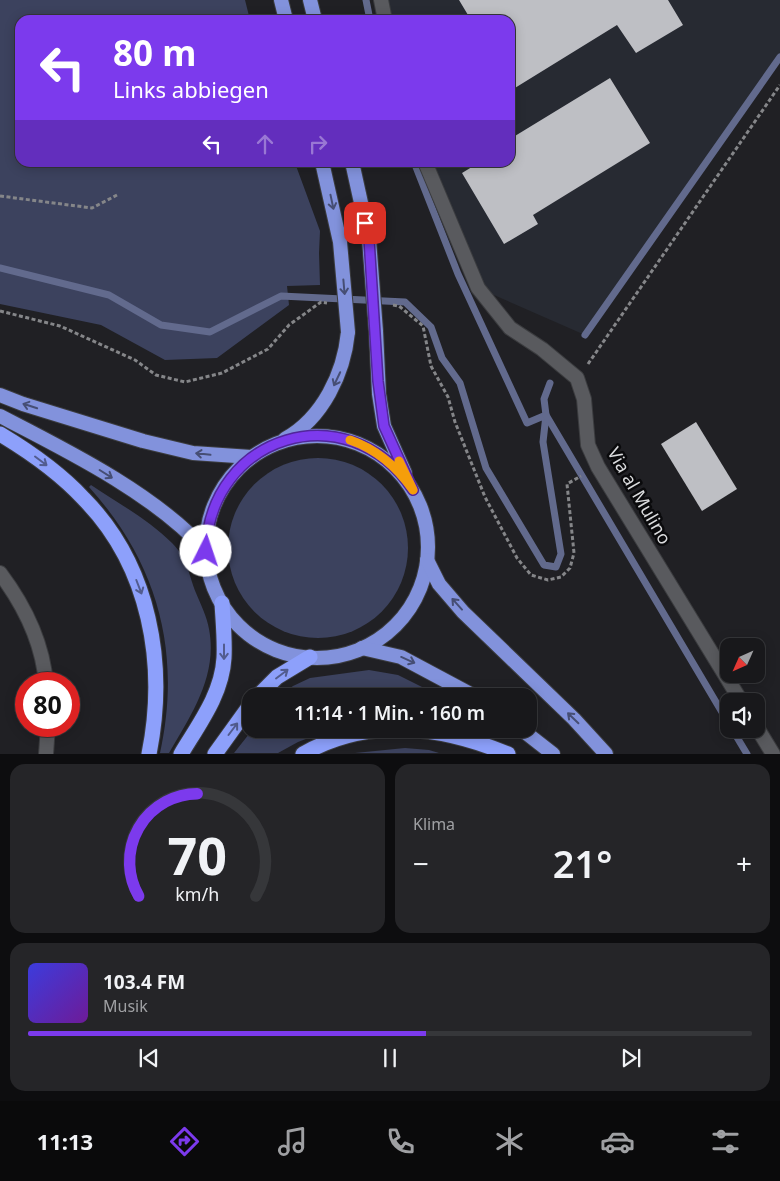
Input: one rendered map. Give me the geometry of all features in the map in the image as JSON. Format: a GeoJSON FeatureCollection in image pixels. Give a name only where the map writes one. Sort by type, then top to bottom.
{"type":"FeatureCollection","features":[{"type":"Feature","properties":{"kind":"highway"},"geometry":{"type":"LineString","coordinates":[[281,0],[285,15]]}},
{"type":"Feature","properties":{"kind":"highway"},"geometry":{"type":"LineString","coordinates":[[310,0],[314,15]]}},
{"type":"Feature","properties":{"kind":"highway"},"geometry":{"type":"LineString","coordinates":[[323,167],[340,242],[348,332],[346,354],[335,384],[324,402],[307,421],[281,442],[252,457],[229,479],[218,497],[207,529],[206,551],[212,583],[233,619],[259,641],[288,654],[310,658],[342,655],[381,638],[405,615],[418,593],[427,560],[427,538],[424,518],[384,426],[379,394],[369,239],[353,167]]}},
{"type":"Feature","properties":{"kind":"highway"},"geometry":{"type":"LineString","coordinates":[[0,395],[23,404],[151,443],[194,453],[252,457]]}},
{"type":"Feature","properties":{"kind":"highway"},"geometry":{"type":"LineString","coordinates":[[0,416],[49,441],[111,477],[191,534],[206,551]]}},
{"type":"Feature","properties":{"kind":"highway"},"geometry":{"type":"LineString","coordinates":[[0,434],[50,468],[85,499],[113,536],[134,576],[149,619],[155,659],[156,701],[149,754]]}},
{"type":"Feature","properties":{"kind":"highway"},"geometry":{"type":"LineString","coordinates":[[281,442],[312,436],[334,437],[354,442],[383,458],[402,476],[413,490]]}},
{"type":"Feature","properties":{"kind":"highway"},"geometry":{"type":"LineString","coordinates":[[427,560],[440,584],[463,612],[574,719],[606,754]]}},
{"type":"Feature","properties":{"kind":"highway"},"geometry":{"type":"LineString","coordinates":[[182,754],[210,707],[222,674],[224,648],[222,603]]}},
{"type":"Feature","properties":{"kind":"highway"},"geometry":{"type":"LineString","coordinates":[[361,648],[401,657],[459,688]]}},
{"type":"Feature","properties":{"kind":"highway"},"geometry":{"type":"LineString","coordinates":[[266,688],[282,673],[310,658]]}},
{"type":"Feature","properties":{"kind":"highway"},"geometry":{"type":"LineString","coordinates":[[215,754],[242,716]]}},
{"type":"Feature","properties":{"kind":"highway"},"geometry":{"type":"LineString","coordinates":[[303,754],[329,742],[352,735],[391,729],[431,731],[459,736],[508,754]]}},
{"type":"Feature","properties":{"kind":"highway"},"geometry":{"type":"LineString","coordinates":[[533,738],[553,754]]}},
{"type":"Feature","properties":{"kind":"street"},"geometry":{"type":"LineString","coordinates":[[381,0],[383,15]]}},
{"type":"Feature","properties":{"kind":"street"},"geometry":{"type":"LineString","coordinates":[[427,167],[478,288],[510,328],[542,349],[577,378]]}},
{"type":"Feature","properties":{"kind":"street","name":"Via al Mulino"},"geometry":{"type":"LineString","coordinates":[[577,378],[584,399],[588,445],[598,467],[736,693]]}},
{"type":"Feature","properties":{"kind":"street"},"geometry":{"type":"LineString","coordinates":[[0,573],[26,613],[38,645],[44,672]]}},
{"type":"Feature","properties":{"kind":"street"},"geometry":{"type":"LineString","coordinates":[[46,754],[47,737]]}},
{"type":"Feature","properties":{"kind":"street"},"geometry":{"type":"LineString","coordinates":[[763,738],[773,754]]}},
{"type":"Feature","properties":{"kind":"path"},"geometry":{"type":"LineString","coordinates":[[577,378],[780,85]]}},
{"type":"Feature","properties":{"kind":"path"},"geometry":{"type":"LineString","coordinates":[[0,196],[92,208],[117,195]]}},
{"type":"Feature","properties":{"kind":"shaded area"},"geometry":{"type":"Polygon","coordinates":[[[0,0],[245,0],[249,15],[15,15],[15,167],[296,167],[320,231],[320,285],[287,286],[289,305],[217,358],[165,360],[101,325],[0,304],[0,0]]]}},
{"type":"Feature","properties":{"kind":"shaded area"},"geometry":{"type":"Polygon","coordinates":[[[381,0],[780,0],[780,57],[585,335],[478,288],[427,167],[515,167],[515,15],[384,15],[381,0]]]}},
{"type":"Feature","properties":{"kind":"shaded area"},"geometry":{"type":"Polygon","coordinates":[[[309,458],[327,458],[352,465],[368,473],[382,484],[393,498],[401,514],[408,539],[408,557],[401,582],[393,598],[382,612],[368,623],[344,634],[327,638],[309,638],[292,634],[268,623],[248,605],[232,574],[228,557],[228,539],[232,522],[243,498],[261,478],[292,462],[309,458]]]}},
{"type":"Feature","properties":{"kind":"shaded area"},"geometry":{"type":"Polygon","coordinates":[[[91,485],[143,519],[172,543],[187,566],[207,620],[211,646],[210,663],[206,679],[194,709],[169,753],[160,753],[166,716],[168,680],[165,645],[159,611],[148,578],[132,547],[113,516],[89,487],[91,485]]]}},
{"type":"Feature","properties":{"kind":"shaded area"},"geometry":{"type":"Polygon","coordinates":[[[369,670],[398,675],[424,688],[290,688],[310,678],[369,670]]]}},
{"type":"Feature","properties":{"kind":"shaded area"},"geometry":{"type":"Polygon","coordinates":[[[246,738],[308,738],[278,753],[234,753],[246,738]]]}},
{"type":"Feature","properties":{"kind":"shaded area"},"geometry":{"type":"Polygon","coordinates":[[[405,748],[429,750],[439,753],[355,753],[405,748]]]}},
{"type":"Feature","properties":{"kind":"building"},"geometry":{"type":"Polygon","coordinates":[[[459,0],[668,0],[683,25],[636,53],[617,25],[515,88],[515,15],[468,15],[459,0]]]}},
{"type":"Feature","properties":{"kind":"building"},"geometry":{"type":"Polygon","coordinates":[[[610,78],[650,143],[533,215],[538,224],[504,244],[462,173],[472,167],[515,167],[515,136],[610,78]]]}},
{"type":"Feature","properties":{"kind":"building"},"geometry":{"type":"Polygon","coordinates":[[[696,422],[737,489],[702,511],[661,444],[696,422]]]}},
{"type":"Feature","properties":{"kind":"waterway"},"geometry":{"type":"LineString","coordinates":[[366,0],[369,15]]}},
{"type":"Feature","properties":{"kind":"waterway"},"geometry":{"type":"LineString","coordinates":[[585,335],[780,57]]}},
{"type":"Feature","properties":{"kind":"waterway"},"geometry":{"type":"LineString","coordinates":[[0,268],[109,295],[161,325],[210,332],[281,296],[405,302],[431,327],[442,358],[460,383],[486,468],[544,565],[556,567],[561,554],[543,442],[546,415],[527,423],[458,274],[416,167]]}},
{"type":"Feature","properties":{"kind":"waterway"},"geometry":{"type":"LineString","coordinates":[[550,383],[544,399],[546,415],[720,709]]}},
{"type":"Feature","properties":{"kind":"waterway"},"geometry":{"type":"LineString","coordinates":[[737,738],[747,754]]}},
{"type":"Feature","properties":{"kind":"slow traffic"},"geometry":{"type":"LineString","coordinates":[[350,440],[366,447],[383,458],[399,472],[413,490],[399,461]]}},
{"type":"Feature","properties":{"kind":"route"},"geometry":{"type":"LineString","coordinates":[[206,551],[207,529],[210,518],[218,497],[229,479],[243,463],[261,451],[290,439],[323,436],[354,442],[383,458],[399,472],[413,490],[384,426],[379,394],[369,239],[365,223]]}}]}
